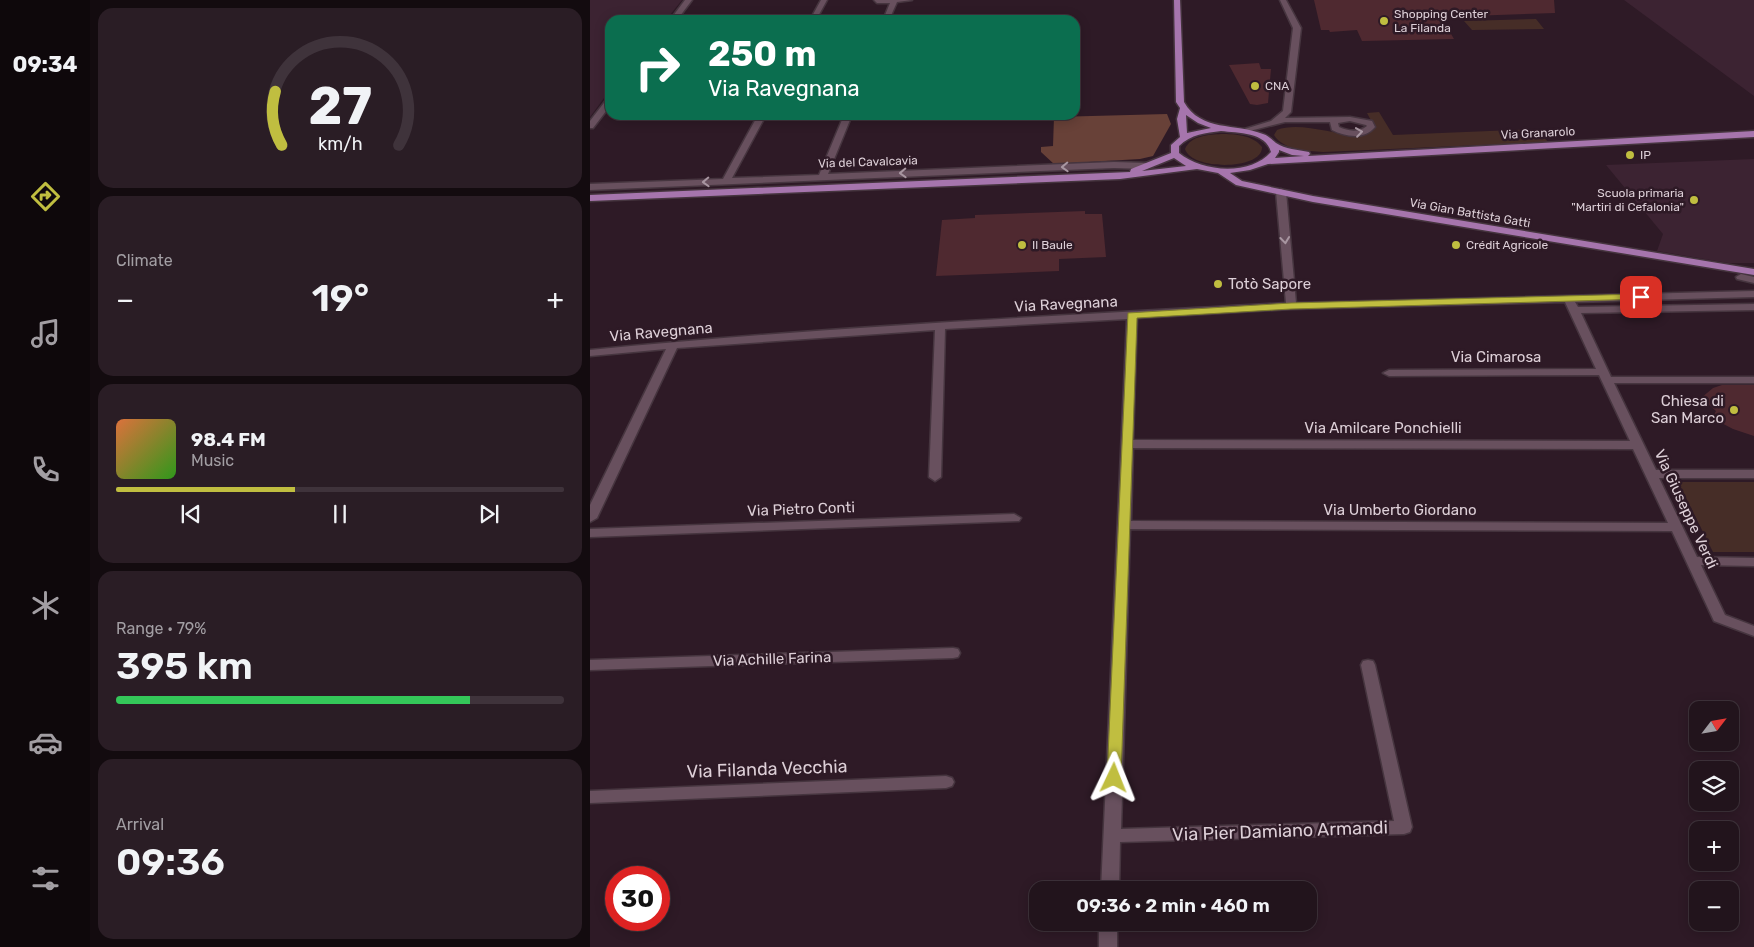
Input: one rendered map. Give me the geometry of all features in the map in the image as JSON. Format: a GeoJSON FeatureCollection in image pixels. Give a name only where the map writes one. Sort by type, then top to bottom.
{"type":"FeatureCollection","features":[{"type":"Feature","properties":{"kind":"main road"},"geometry":{"type":"LineString","coordinates":[[1177,0],[1180,102],[1183,109],[1192,117],[1210,125],[1238,130]]}},
{"type":"Feature","properties":{"kind":"main road"},"geometry":{"type":"LineString","coordinates":[[1183,109],[1181,119],[1184,137]]}},
{"type":"Feature","properties":{"kind":"main road"},"geometry":{"type":"LineString","coordinates":[[1220,170],[1196,167],[1185,162],[1175,154],[1175,145],[1184,137],[1206,130],[1238,130]]}},
{"type":"Feature","properties":{"kind":"main road","name":"Via Granarolo"},"geometry":{"type":"LineString","coordinates":[[1238,130],[1263,137],[1271,143],[1295,152],[1323,157]]}},
{"type":"Feature","properties":{"kind":"main road","name":"Via Granarolo"},"geometry":{"type":"LineString","coordinates":[[1220,170],[1248,168],[1264,163],[1323,157],[1754,134]]}},
{"type":"Feature","properties":{"kind":"main road"},"geometry":{"type":"LineString","coordinates":[[1264,163],[1275,152],[1271,143]]}},
{"type":"Feature","properties":{"kind":"main road","name":"Via del Cavalcavia"},"geometry":{"type":"LineString","coordinates":[[1120,176],[1175,154]]}},
{"type":"Feature","properties":{"kind":"main road","name":"Via Gian Battista Gatti"},"geometry":{"type":"LineString","coordinates":[[1264,163],[1254,172],[1257,180],[1281,192]]}},
{"type":"Feature","properties":{"kind":"main road","name":"Via del Cavalcavia"},"geometry":{"type":"LineString","coordinates":[[590,198],[1120,176],[1196,167]]}},
{"type":"Feature","properties":{"kind":"main road","name":"Via Gian Battista Gatti"},"geometry":{"type":"LineString","coordinates":[[1220,170],[1239,183],[1281,192],[1754,272]]}},
{"type":"Feature","properties":{"kind":"main road","name":"Via Gian Battista Gatti"},"geometry":{"type":"LineString","coordinates":[[1656,256],[1741,276]]}},
{"type":"Feature","properties":{"kind":"street"},"geometry":{"type":"LineString","coordinates":[[678,15],[689,0]]}},
{"type":"Feature","properties":{"kind":"street"},"geometry":{"type":"LineString","coordinates":[[816,15],[824,0]]}},
{"type":"Feature","properties":{"kind":"street"},"geometry":{"type":"LineString","coordinates":[[877,1],[909,0]]}},
{"type":"Feature","properties":{"kind":"street"},"geometry":{"type":"LineString","coordinates":[[1270,123],[1287,112],[1297,28],[1283,0]]}},
{"type":"Feature","properties":{"kind":"street"},"geometry":{"type":"LineString","coordinates":[[888,15],[894,1]]}},
{"type":"Feature","properties":{"kind":"street"},"geometry":{"type":"LineString","coordinates":[[590,126],[605,107]]}},
{"type":"Feature","properties":{"kind":"street"},"geometry":{"type":"LineString","coordinates":[[1287,112],[1292,117],[1304,119]]}},
{"type":"Feature","properties":{"kind":"street"},"geometry":{"type":"LineString","coordinates":[[1238,130],[1270,123],[1304,119],[1361,120],[1369,123],[1371,128],[1363,133],[1341,132],[1305,124],[1289,124],[1277,126],[1266,133],[1266,137],[1271,143]]}},
{"type":"Feature","properties":{"kind":"street"},"geometry":{"type":"LineString","coordinates":[[1341,132],[1334,128],[1333,124],[1345,119]]}},
{"type":"Feature","properties":{"kind":"street"},"geometry":{"type":"LineString","coordinates":[[726,181],[759,120]]}},
{"type":"Feature","properties":{"kind":"street"},"geometry":{"type":"LineString","coordinates":[[822,177],[846,120]]}},
{"type":"Feature","properties":{"kind":"street","name":"Via del Cavalcavia"},"geometry":{"type":"LineString","coordinates":[[590,187],[1114,164],[1147,166]]}},
{"type":"Feature","properties":{"kind":"street"},"geometry":{"type":"LineString","coordinates":[[1281,192],[1291,306]]}},
{"type":"Feature","properties":{"kind":"street"},"geometry":{"type":"LineString","coordinates":[[1741,276],[1754,279]]}},
{"type":"Feature","properties":{"kind":"street","name":"Via Ravegnana"},"geometry":{"type":"LineString","coordinates":[[1571,304],[1754,294]]}},
{"type":"Feature","properties":{"kind":"street","name":"Via Ravegnana"},"geometry":{"type":"LineString","coordinates":[[590,353],[672,345],[940,326],[1291,306],[1571,304],[1754,307]]}},
{"type":"Feature","properties":{"kind":"street","name":"Via Giuseppe Verdi"},"geometry":{"type":"LineString","coordinates":[[1571,304],[1719,618],[1754,631]]}},
{"type":"Feature","properties":{"kind":"street"},"geometry":{"type":"LineString","coordinates":[[1110,881],[1132,315]]}},
{"type":"Feature","properties":{"kind":"street"},"geometry":{"type":"LineString","coordinates":[[935,477],[940,326]]}},
{"type":"Feature","properties":{"kind":"street"},"geometry":{"type":"LineString","coordinates":[[590,518],[672,345]]}},
{"type":"Feature","properties":{"kind":"street","name":"Via Cimarosa"},"geometry":{"type":"LineString","coordinates":[[1388,373],[1754,380]]}},
{"type":"Feature","properties":{"kind":"street","name":"Via Amilcare Ponchielli"},"geometry":{"type":"LineString","coordinates":[[1127,444],[1638,445]]}},
{"type":"Feature","properties":{"kind":"street"},"geometry":{"type":"LineString","coordinates":[[1652,474],[1754,474]]}},
{"type":"Feature","properties":{"kind":"street","name":"Via Pietro Conti"},"geometry":{"type":"LineString","coordinates":[[590,533],[1014,518]]}},
{"type":"Feature","properties":{"kind":"street","name":"Via Umberto Giordano"},"geometry":{"type":"LineString","coordinates":[[1124,525],[1677,527]]}},
{"type":"Feature","properties":{"kind":"street"},"geometry":{"type":"LineString","coordinates":[[1693,561],[1754,562]]}},
{"type":"Feature","properties":{"kind":"street","name":"Via Achille Farina"},"geometry":{"type":"LineString","coordinates":[[590,665],[953,652]]}},
{"type":"Feature","properties":{"kind":"street","name":"Via Pier Damiano Armandi"},"geometry":{"type":"LineString","coordinates":[[1112,836],[1404,827],[1368,665]]}},
{"type":"Feature","properties":{"kind":"street","name":"Via Filanda Vecchia"},"geometry":{"type":"LineString","coordinates":[[590,797],[946,782]]}},
{"type":"Feature","properties":{"kind":"street"},"geometry":{"type":"LineString","coordinates":[[1108,931],[1108,947]]}},
{"type":"Feature","properties":{"kind":"shaded area"},"geometry":{"type":"Polygon","coordinates":[[[590,0],[682,0],[670,15],[605,15],[605,97],[590,117],[590,0]]]}},
{"type":"Feature","properties":{"kind":"shaded area"},"geometry":{"type":"Polygon","coordinates":[[[1624,0],[1754,0],[1754,96],[1624,0]]]}},
{"type":"Feature","properties":{"kind":"shaded area"},"geometry":{"type":"Polygon","coordinates":[[[1536,19],[1544,29],[1472,30],[1464,21],[1536,19]]]}},
{"type":"Feature","properties":{"kind":"shaded area"},"geometry":{"type":"Polygon","coordinates":[[[1379,112],[1393,135],[1537,129],[1548,142],[1323,152],[1289,147],[1274,135],[1277,130],[1289,127],[1303,127],[1357,135],[1367,133],[1375,128],[1367,113],[1379,112]]]}},
{"type":"Feature","properties":{"kind":"shaded area"},"geometry":{"type":"Polygon","coordinates":[[[1167,114],[1171,124],[1153,156],[1140,159],[1054,164],[1041,152],[1041,147],[1053,146],[1054,120],[1080,120],[1080,116],[1167,114]]]}},
{"type":"Feature","properties":{"kind":"shaded area"},"geometry":{"type":"Polygon","coordinates":[[[1221,134],[1238,135],[1254,140],[1262,147],[1259,155],[1240,164],[1213,164],[1190,156],[1185,149],[1196,138],[1221,134]]]}},
{"type":"Feature","properties":{"kind":"shaded area","name":"Scuola primaria \"Martiri di Cefalonia\""},"geometry":{"type":"Polygon","coordinates":[[[1754,159],[1754,263],[1728,263],[1657,251],[1663,234],[1606,165],[1754,159]]]}},
{"type":"Feature","properties":{"kind":"shaded area"},"geometry":{"type":"Polygon","coordinates":[[[1678,482],[1754,482],[1754,552],[1713,552],[1678,482]]]}},
{"type":"Feature","properties":{"kind":"building","name":"Shopping Center La Filanda"},"geometry":{"type":"Polygon","coordinates":[[[1314,0],[1554,0],[1555,13],[1441,17],[1454,39],[1362,41],[1357,30],[1330,32],[1329,30],[1321,30],[1314,0]]]}},
{"type":"Feature","properties":{"kind":"building","name":"CNA"},"geometry":{"type":"Polygon","coordinates":[[[1259,63],[1261,69],[1271,69],[1268,103],[1257,105],[1250,104],[1229,65],[1259,63]]]}},
{"type":"Feature","properties":{"kind":"building","name":"Il Baule"},"geometry":{"type":"Polygon","coordinates":[[[1085,211],[1085,214],[1102,214],[1106,257],[1059,259],[1059,271],[936,276],[942,220],[975,218],[975,215],[1085,211]]]}},
{"type":"Feature","properties":{"kind":"building","name":"Chiesa di San Marco"},"geometry":{"type":"Polygon","coordinates":[[[1722,385],[1754,385],[1754,436],[1733,429],[1712,418],[1716,411],[1701,398],[1713,388],[1722,385]]]}},
{"type":"Feature","properties":{"kind":"place","name":"Shopping Center La Filanda"},"geometry":{"type":"Point","coordinates":[1384,21]}},
{"type":"Feature","properties":{"kind":"place","name":"CNA"},"geometry":{"type":"Point","coordinates":[1255,86]}},
{"type":"Feature","properties":{"kind":"place","name":"IP"},"geometry":{"type":"Point","coordinates":[1630,155]}},
{"type":"Feature","properties":{"kind":"place","name":"Scuola primaria \"Martiri di Cefalonia\""},"geometry":{"type":"Point","coordinates":[1694,200]}},
{"type":"Feature","properties":{"kind":"place","name":"Il Baule"},"geometry":{"type":"Point","coordinates":[1022,245]}},
{"type":"Feature","properties":{"kind":"place","name":"Crédit Agricole"},"geometry":{"type":"Point","coordinates":[1456,245]}},
{"type":"Feature","properties":{"kind":"place","name":"Totò Sapore"},"geometry":{"type":"Point","coordinates":[1218,284]}},
{"type":"Feature","properties":{"kind":"place","name":"Chiesa di San Marco"},"geometry":{"type":"Point","coordinates":[1734,410]}},
{"type":"Feature","properties":{"kind":"route"},"geometry":{"type":"LineString","coordinates":[[1114,778],[1132,315],[1291,306],[1641,297]]}}]}
